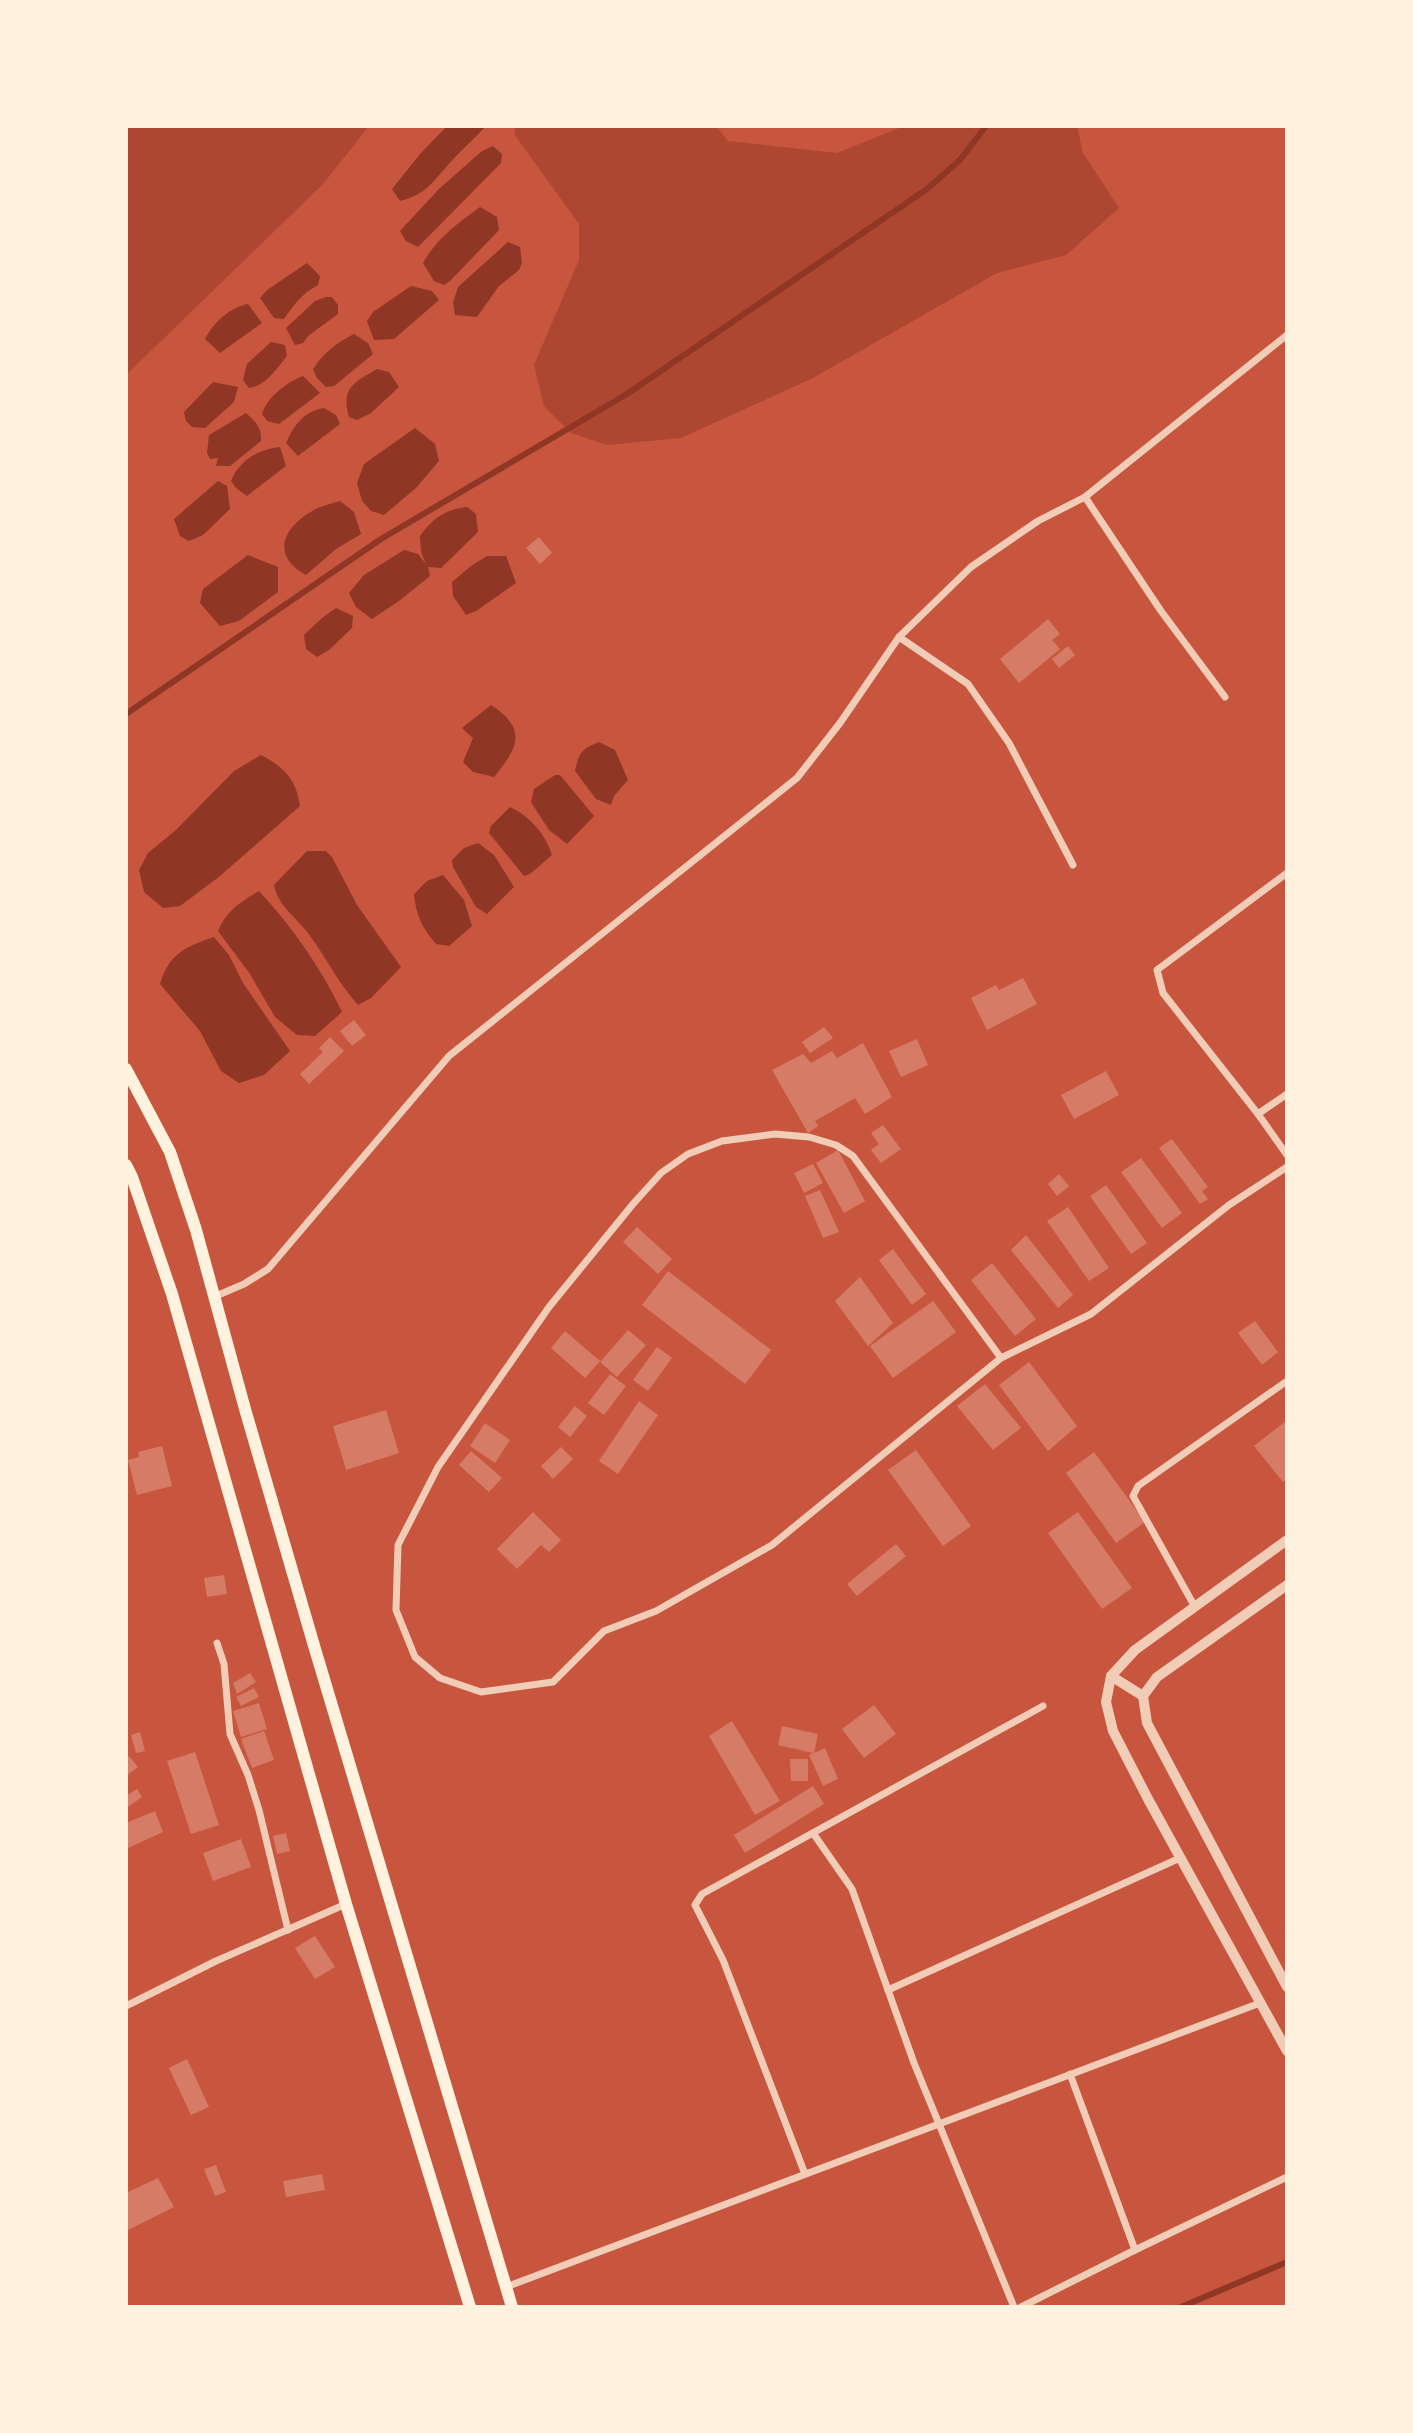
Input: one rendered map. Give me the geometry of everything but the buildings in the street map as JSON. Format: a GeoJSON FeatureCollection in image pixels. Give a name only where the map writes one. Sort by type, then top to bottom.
{"type":"FeatureCollection","features":[{"type":"Feature","properties":{"kind":"main road"},"geometry":{"type":"LineString","coordinates":[[126,1069],[170,1152],[216,1296],[245,1409],[303,1609],[512,2307]]}},
{"type":"Feature","properties":{"kind":"main road"},"geometry":{"type":"LineString","coordinates":[[126,1165],[172,1294],[346,1904],[470,2307]]}},
{"type":"Feature","properties":{"kind":"street"},"geometry":{"type":"LineString","coordinates":[[216,1296],[244,1284],[268,1269],[449,1056],[797,778],[840,723],[899,637],[971,567],[1038,521],[1085,497],[1287,335]]}},
{"type":"Feature","properties":{"kind":"street"},"geometry":{"type":"LineString","coordinates":[[1085,497],[1161,611],[1224,697]]}},
{"type":"Feature","properties":{"kind":"street"},"geometry":{"type":"LineString","coordinates":[[899,637],[968,684],[1009,743],[1073,865]]}},
{"type":"Feature","properties":{"kind":"street"},"geometry":{"type":"LineString","coordinates":[[1287,873],[1157,970],[1163,993],[1287,1155]]}},
{"type":"Feature","properties":{"kind":"street"},"geometry":{"type":"LineString","coordinates":[[1258,1114],[1287,1094]]}},
{"type":"Feature","properties":{"kind":"street"},"geometry":{"type":"LineString","coordinates":[[1001,1358],[853,1156],[836,1145],[809,1137],[775,1134],[722,1140],[688,1154],[661,1173],[549,1307],[438,1467],[398,1545],[396,1610],[415,1657],[440,1678],[481,1692],[553,1682],[604,1630],[656,1611],[772,1545],[1001,1358],[1091,1314],[1229,1205],[1287,1167]]}},
{"type":"Feature","properties":{"kind":"street"},"geometry":{"type":"LineString","coordinates":[[1195,1606],[1133,1496],[1138,1486],[1287,1381]]}},
{"type":"Feature","properties":{"kind":"street"},"geometry":{"type":"LineString","coordinates":[[1287,1540],[1135,1650],[1111,1676],[1106,1702],[1114,1731],[1180,1858],[1287,2051]]}},
{"type":"Feature","properties":{"kind":"street"},"geometry":{"type":"LineString","coordinates":[[1287,1585],[1157,1677],[1143,1696],[1147,1723],[1287,1987]]}},
{"type":"Feature","properties":{"kind":"street"},"geometry":{"type":"LineString","coordinates":[[217,1643],[224,1664],[230,1734],[248,1775],[259,1810],[288,1930]]}},
{"type":"Feature","properties":{"kind":"street"},"geometry":{"type":"LineString","coordinates":[[1111,1676],[1143,1696]]}},
{"type":"Feature","properties":{"kind":"street"},"geometry":{"type":"LineString","coordinates":[[805,2174],[723,1960],[695,1905],[702,1894],[1043,1706]]}},
{"type":"Feature","properties":{"kind":"street"},"geometry":{"type":"LineString","coordinates":[[813,1833],[852,1889],[938,2123],[1014,2307]]}},
{"type":"Feature","properties":{"kind":"street"},"geometry":{"type":"LineString","coordinates":[[888,1990],[1180,1858]]}},
{"type":"Feature","properties":{"kind":"street"},"geometry":{"type":"LineString","coordinates":[[126,2006],[216,1961],[346,1904]]}},
{"type":"Feature","properties":{"kind":"street"},"geometry":{"type":"LineString","coordinates":[[506,2287],[1260,2003]]}},
{"type":"Feature","properties":{"kind":"street"},"geometry":{"type":"LineString","coordinates":[[1070,2074],[1135,2250]]}},
{"type":"Feature","properties":{"kind":"street"},"geometry":{"type":"LineString","coordinates":[[1021,2307],[1287,2177]]}},
{"type":"Feature","properties":{"kind":"shaded area"},"geometry":{"type":"Polygon","coordinates":[[[126,126],[369,126],[323,184],[126,375],[126,126]]]}},
{"type":"Feature","properties":{"kind":"shaded area"},"geometry":{"type":"Polygon","coordinates":[[[447,126],[486,126],[427,188],[400,201],[392,189],[447,126]]]}},
{"type":"Feature","properties":{"kind":"shaded area"},"geometry":{"type":"Polygon","coordinates":[[[516,126],[716,126],[728,141],[837,153],[904,126],[1077,126],[1083,153],[1119,208],[1066,255],[997,273],[811,379],[681,438],[607,445],[571,433],[544,406],[534,365],[579,260],[579,224],[514,134],[516,126]]]}},
{"type":"Feature","properties":{"kind":"shaded area"},"geometry":{"type":"Polygon","coordinates":[[[493,146],[502,154],[501,163],[418,247],[406,241],[400,231],[439,189],[482,151],[493,146]]]}},
{"type":"Feature","properties":{"kind":"shaded area"},"geometry":{"type":"Polygon","coordinates":[[[480,207],[497,217],[499,230],[451,280],[444,285],[434,281],[423,263],[428,254],[448,232],[480,207]]]}},
{"type":"Feature","properties":{"kind":"shaded area"},"geometry":{"type":"Polygon","coordinates":[[[508,242],[520,247],[522,263],[519,270],[499,286],[477,317],[455,315],[453,303],[458,287],[508,242]]]}},
{"type":"Feature","properties":{"kind":"shaded area"},"geometry":{"type":"Polygon","coordinates":[[[307,263],[320,276],[318,285],[299,299],[284,319],[274,318],[260,298],[267,290],[307,263]]]}},
{"type":"Feature","properties":{"kind":"shaded area"},"geometry":{"type":"Polygon","coordinates":[[[411,286],[432,291],[439,300],[394,339],[374,340],[367,321],[373,312],[411,286]]]}},
{"type":"Feature","properties":{"kind":"shaded area"},"geometry":{"type":"Polygon","coordinates":[[[332,297],[338,305],[338,314],[308,336],[303,343],[295,345],[286,328],[315,301],[332,297]]]}},
{"type":"Feature","properties":{"kind":"shaded area"},"geometry":{"type":"Polygon","coordinates":[[[248,304],[262,323],[220,353],[205,339],[223,317],[248,304]]]}},
{"type":"Feature","properties":{"kind":"shaded area"},"geometry":{"type":"Polygon","coordinates":[[[354,334],[368,343],[373,354],[334,386],[326,387],[313,369],[331,348],[354,334]]]}},
{"type":"Feature","properties":{"kind":"shaded area"},"geometry":{"type":"Polygon","coordinates":[[[271,342],[285,345],[287,356],[266,380],[249,388],[243,380],[247,364],[271,342]]]}},
{"type":"Feature","properties":{"kind":"shaded area"},"geometry":{"type":"Polygon","coordinates":[[[377,369],[389,372],[399,387],[371,413],[357,420],[349,417],[347,399],[351,387],[377,369]]]}},
{"type":"Feature","properties":{"kind":"shaded area"},"geometry":{"type":"Polygon","coordinates":[[[303,376],[320,393],[279,424],[267,421],[262,414],[268,402],[284,386],[303,376]]]}},
{"type":"Feature","properties":{"kind":"shaded area"},"geometry":{"type":"Polygon","coordinates":[[[213,382],[238,387],[234,402],[205,428],[192,427],[186,421],[184,412],[213,382]]]}},
{"type":"Feature","properties":{"kind":"shaded area"},"geometry":{"type":"Polygon","coordinates":[[[324,408],[336,415],[340,424],[298,456],[286,443],[289,436],[305,416],[324,408]]]}},
{"type":"Feature","properties":{"kind":"shaded area"},"geometry":{"type":"Polygon","coordinates":[[[246,413],[258,426],[261,441],[230,466],[216,466],[218,458],[210,459],[207,453],[209,435],[246,413]]]}},
{"type":"Feature","properties":{"kind":"shaded area"},"geometry":{"type":"Polygon","coordinates":[[[415,428],[435,444],[439,461],[416,488],[384,515],[371,511],[362,501],[357,483],[364,464],[415,428]]]}},
{"type":"Feature","properties":{"kind":"shaded area"},"geometry":{"type":"Polygon","coordinates":[[[280,447],[286,466],[247,496],[236,488],[231,481],[244,462],[264,450],[280,447]]]}},
{"type":"Feature","properties":{"kind":"shaded area"},"geometry":{"type":"Polygon","coordinates":[[[218,481],[227,486],[230,509],[203,535],[189,541],[180,536],[174,519],[218,481]]]}},
{"type":"Feature","properties":{"kind":"shaded area"},"geometry":{"type":"Polygon","coordinates":[[[340,501],[354,512],[361,534],[336,549],[306,575],[288,559],[285,541],[288,533],[314,510],[340,501]]]}},
{"type":"Feature","properties":{"kind":"shaded area"},"geometry":{"type":"Polygon","coordinates":[[[467,507],[476,514],[478,532],[441,568],[428,567],[430,576],[372,619],[356,607],[349,593],[364,575],[404,550],[418,554],[426,564],[421,552],[420,536],[440,516],[467,507]]]}},
{"type":"Feature","properties":{"kind":"shaded area"},"geometry":{"type":"Polygon","coordinates":[[[248,555],[278,567],[278,592],[239,621],[220,626],[200,603],[203,589],[248,555]]]}},
{"type":"Feature","properties":{"kind":"shaded area"},"geometry":{"type":"Polygon","coordinates":[[[487,556],[506,556],[516,583],[466,615],[453,596],[452,582],[487,556]]]}},
{"type":"Feature","properties":{"kind":"shaded area"},"geometry":{"type":"Polygon","coordinates":[[[336,608],[353,616],[352,628],[329,650],[317,657],[306,649],[304,635],[336,608]]]}},
{"type":"Feature","properties":{"kind":"shaded area"},"geometry":{"type":"Polygon","coordinates":[[[491,705],[503,714],[515,731],[509,757],[494,777],[473,772],[463,762],[473,738],[462,728],[491,705]]]}},
{"type":"Feature","properties":{"kind":"shaded area"},"geometry":{"type":"Polygon","coordinates":[[[599,742],[615,750],[628,780],[614,796],[611,805],[596,799],[575,771],[582,752],[599,742]]]}},
{"type":"Feature","properties":{"kind":"shaded area"},"geometry":{"type":"Polygon","coordinates":[[[261,755],[288,775],[296,788],[300,806],[220,876],[180,906],[163,908],[144,892],[139,870],[148,853],[176,830],[234,771],[261,755]]]}},
{"type":"Feature","properties":{"kind":"shaded area"},"geometry":{"type":"Polygon","coordinates":[[[555,775],[560,775],[594,816],[567,844],[549,830],[531,802],[534,789],[555,775]]]}},
{"type":"Feature","properties":{"kind":"shaded area"},"geometry":{"type":"Polygon","coordinates":[[[510,807],[536,827],[552,855],[524,876],[489,833],[491,826],[510,807]]]}},
{"type":"Feature","properties":{"kind":"shaded area"},"geometry":{"type":"Polygon","coordinates":[[[478,843],[494,855],[514,887],[487,914],[476,907],[453,867],[452,860],[464,848],[478,843]]]}},
{"type":"Feature","properties":{"kind":"shaded area"},"geometry":{"type":"Polygon","coordinates":[[[307,851],[326,851],[332,857],[357,905],[401,967],[371,998],[358,1005],[276,892],[274,885],[307,851]]]}},
{"type":"Feature","properties":{"kind":"shaded area"},"geometry":{"type":"Polygon","coordinates":[[[443,875],[464,900],[472,926],[449,946],[436,944],[427,932],[418,915],[414,894],[427,881],[443,875]]]}},
{"type":"Feature","properties":{"kind":"shaded area"},"geometry":{"type":"Polygon","coordinates":[[[259,891],[305,948],[342,1012],[315,1036],[297,1035],[275,1017],[250,974],[218,931],[230,912],[259,891]]]}},
{"type":"Feature","properties":{"kind":"shaded area"},"geometry":{"type":"Polygon","coordinates":[[[214,937],[229,955],[243,983],[290,1051],[264,1075],[239,1083],[221,1071],[200,1031],[160,984],[173,959],[187,948],[214,937]]]}},
{"type":"Feature","properties":{"kind":"waterway"},"geometry":{"type":"LineString","coordinates":[[126,714],[381,539],[627,394],[927,189],[960,160],[986,126]]}},
{"type":"Feature","properties":{"kind":"waterway"},"geometry":{"type":"LineString","coordinates":[[1181,2307],[1287,2262]]}}]}
